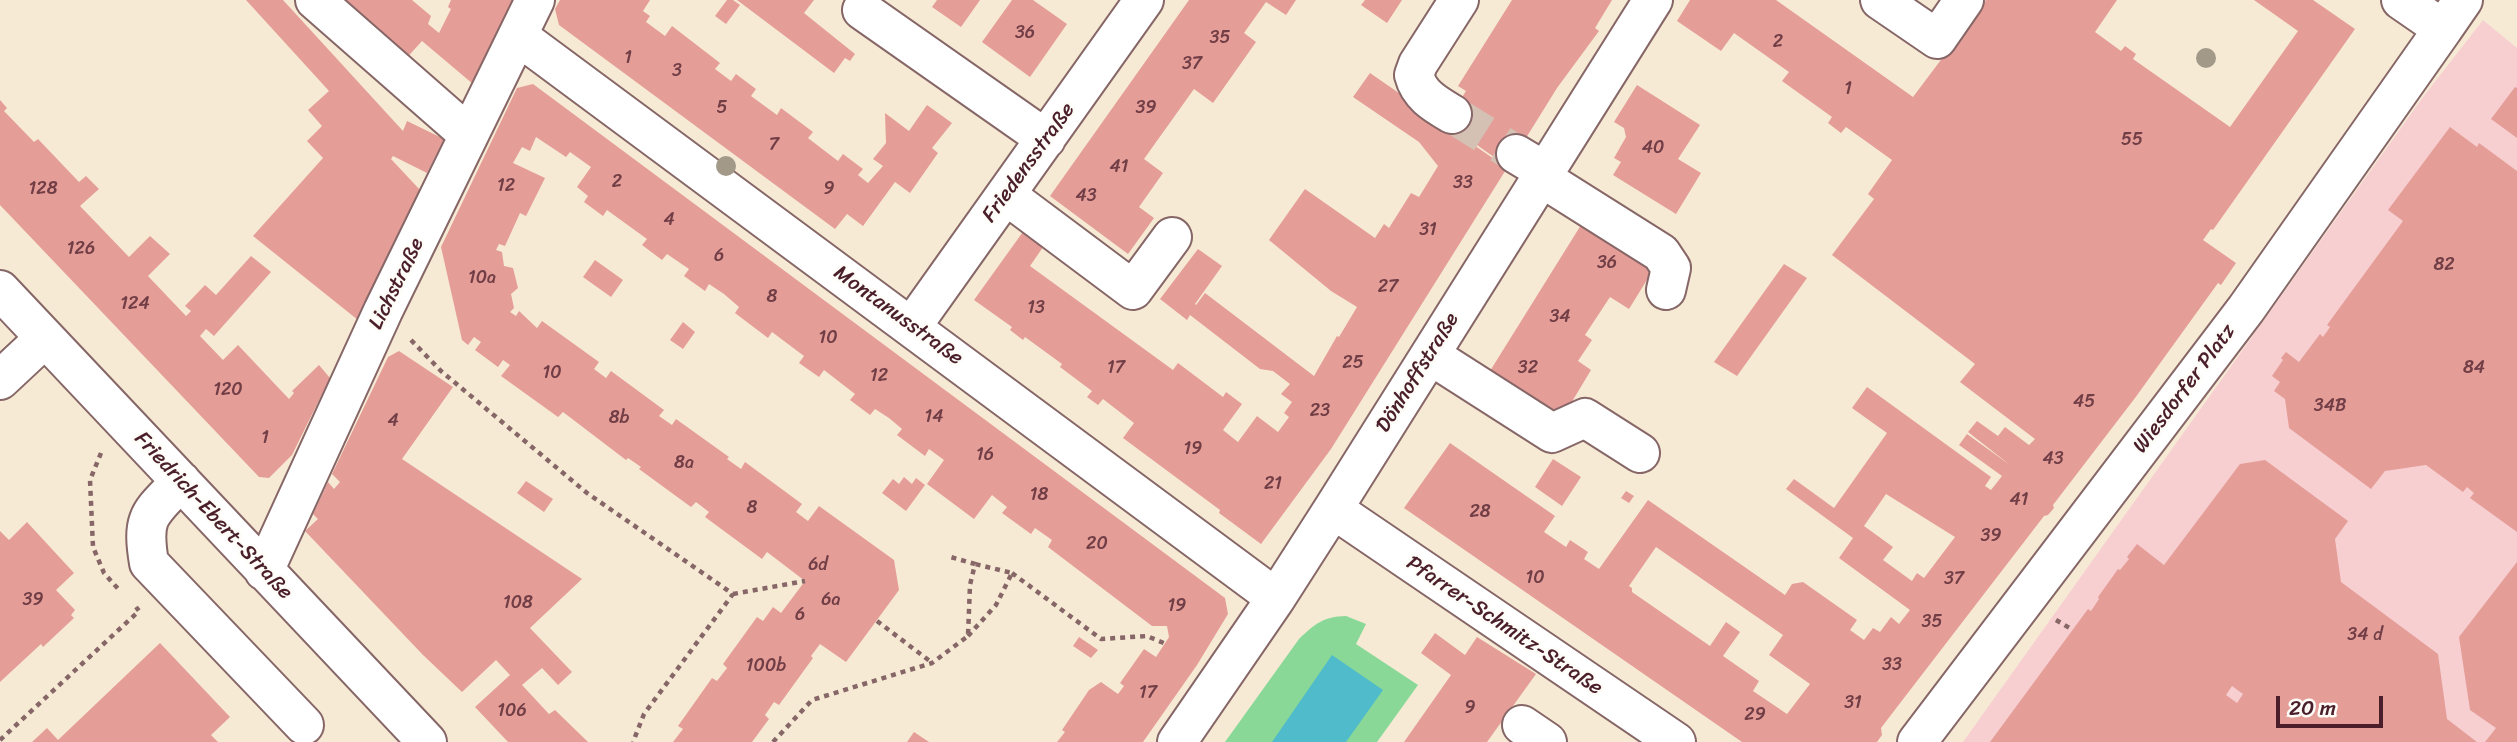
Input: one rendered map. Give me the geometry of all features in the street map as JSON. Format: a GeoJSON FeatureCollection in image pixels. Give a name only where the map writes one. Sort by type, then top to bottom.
{"type":"FeatureCollection","features":[{"type":"Feature","properties":{"kind":"street"},"geometry":{"type":"LineString","coordinates":[[314,0],[469,135]]}},
{"type":"Feature","properties":{"kind":"street","name":"Lichstraße"},"geometry":{"type":"LineString","coordinates":[[264,571],[383,312],[535,0]]}},
{"type":"Feature","properties":{"kind":"street","name":"Friedensstraße"},"geometry":{"type":"LineString","coordinates":[[912,326],[1144,0]]}},
{"type":"Feature","properties":{"kind":"street"},"geometry":{"type":"LineString","coordinates":[[1452,114],[1430,101],[1416,84],[1414,75],[1418,64],[1459,0]]}},
{"type":"Feature","properties":{"kind":"street","name":"Dönhoffstraße"},"geometry":{"type":"LineString","coordinates":[[1177,742],[1276,597],[1430,355],[1535,168],[1653,0]]}},
{"type":"Feature","properties":{"kind":"street"},"geometry":{"type":"LineString","coordinates":[[1880,0],[1937,39],[1964,0]]}},
{"type":"Feature","properties":{"kind":"street"},"geometry":{"type":"LineString","coordinates":[[2401,0],[2453,15]]}},
{"type":"Feature","properties":{"kind":"street"},"geometry":{"type":"LineString","coordinates":[[862,10],[1046,139]]}},
{"type":"Feature","properties":{"kind":"street","name":"Wiesdorfer Platz"},"geometry":{"type":"LineString","coordinates":[[1917,742],[2246,309],[2453,15]]}},
{"type":"Feature","properties":{"kind":"street","name":"Montanusstraße"},"geometry":{"type":"LineString","coordinates":[[518,36],[1276,597]]}},
{"type":"Feature","properties":{"kind":"street"},"geometry":{"type":"LineString","coordinates":[[1535,168],[1661,253],[1671,268],[1666,290]]}},
{"type":"Feature","properties":{"kind":"street"},"geometry":{"type":"LineString","coordinates":[[1006,195],[1133,289],[1172,237]]}},
{"type":"Feature","properties":{"kind":"street","name":"Friedrich-Ebert-Straße"},"geometry":{"type":"LineString","coordinates":[[0,290],[427,742]]}},
{"type":"Feature","properties":{"kind":"street"},"geometry":{"type":"LineString","coordinates":[[0,380],[46,338]]}},
{"type":"Feature","properties":{"kind":"street"},"geometry":{"type":"LineString","coordinates":[[1430,355],[1552,433],[1585,418],[1640,453]]}},
{"type":"Feature","properties":{"kind":"street"},"geometry":{"type":"LineString","coordinates":[[181,481],[149,515],[146,530],[157,572],[145,586],[297,732]]}},
{"type":"Feature","properties":{"kind":"street","name":"Pfarrer-Schmitz-Straße"},"geometry":{"type":"LineString","coordinates":[[1333,509],[1658,737]]}},
{"type":"Feature","properties":{"kind":"path"},"geometry":{"type":"LineString","coordinates":[[383,312],[441,371],[587,493],[733,594]]}},
{"type":"Feature","properties":{"kind":"path"},"geometry":{"type":"LineString","coordinates":[[102,451],[90,480],[93,547],[104,573],[121,592]]}},
{"type":"Feature","properties":{"kind":"path"},"geometry":{"type":"LineString","coordinates":[[947,556],[1012,573],[1101,639],[1147,636],[1166,644]]}},
{"type":"Feature","properties":{"kind":"path"},"geometry":{"type":"LineString","coordinates":[[968,636],[970,585],[975,564]]}},
{"type":"Feature","properties":{"kind":"path"},"geometry":{"type":"LineString","coordinates":[[773,742],[812,701],[932,663],[968,636],[996,605],[1012,573]]}},
{"type":"Feature","properties":{"kind":"path"},"geometry":{"type":"LineString","coordinates":[[633,742],[644,714],[733,594],[806,581]]}},
{"type":"Feature","properties":{"kind":"path"},"geometry":{"type":"LineString","coordinates":[[0,740],[139,611],[130,601]]}},
{"type":"Feature","properties":{"kind":"path"},"geometry":{"type":"LineString","coordinates":[[877,621],[932,663]]}},
{"type":"Feature","properties":{"kind":"shaded area"},"geometry":{"type":"Polygon","coordinates":[[[2483,20],[2517,48],[2517,742],[1963,742],[2423,97],[2483,20]]]}},
{"type":"Feature","properties":{"kind":"green space"},"geometry":{"type":"Polygon","coordinates":[[[1346,616],[1366,624],[1356,644],[1418,685],[1377,742],[1225,742],[1299,639],[1320,622],[1346,616]]]}},
{"type":"Feature","properties":{"kind":"water"},"geometry":{"type":"Polygon","coordinates":[[[1332,655],[1383,690],[1346,742],[1272,742],[1332,655]]]}},
{"type":"Feature","properties":{"kind":"building"},"geometry":{"type":"Polygon","coordinates":[[[246,0],[283,0],[403,131],[407,121],[444,139],[427,173],[393,156],[391,159],[421,191],[358,320],[253,236],[323,158],[307,141],[322,126],[308,110],[329,91],[246,0]]]}},
{"type":"Feature","properties":{"kind":"building"},"geometry":{"type":"Polygon","coordinates":[[[331,0],[412,0],[431,16],[428,24],[439,33],[451,9],[448,7],[451,0],[513,0],[473,84],[422,41],[403,62],[331,0]]]}},
{"type":"Feature","properties":{"kind":"building"},"geometry":{"type":"Polygon","coordinates":[[[560,0],[650,0],[643,11],[650,16],[646,22],[665,36],[672,26],[720,63],[715,69],[731,81],[736,74],[756,89],[751,96],[777,115],[781,108],[813,132],[808,138],[838,161],[843,154],[863,169],[858,175],[868,183],[883,166],[873,159],[886,143],[885,113],[909,131],[927,105],[952,123],[932,148],[938,153],[910,193],[895,182],[863,226],[847,214],[835,229],[559,25],[555,9],[560,0]]]}},
{"type":"Feature","properties":{"kind":"building"},"geometry":{"type":"Polygon","coordinates":[[[727,0],[733,0],[740,5],[726,24],[715,16],[727,0]]]}},
{"type":"Feature","properties":{"kind":"building"},"geometry":{"type":"Polygon","coordinates":[[[737,0],[814,0],[804,13],[855,54],[850,61],[845,58],[834,73],[737,0]]]}},
{"type":"Feature","properties":{"kind":"building"},"geometry":{"type":"Polygon","coordinates":[[[937,0],[980,0],[961,27],[932,7],[937,0]]]}},
{"type":"Feature","properties":{"kind":"building"},"geometry":{"type":"Polygon","coordinates":[[[1012,0],[1033,0],[1067,24],[1030,77],[982,42],[1012,0]]]}},
{"type":"Feature","properties":{"kind":"building"},"geometry":{"type":"Polygon","coordinates":[[[1189,0],[1296,0],[1286,15],[1266,2],[1244,33],[1256,42],[1213,103],[1194,89],[1144,159],[1163,173],[1139,207],[1154,218],[1128,254],[1050,196],[1189,0]]]}},
{"type":"Feature","properties":{"kind":"building"},"geometry":{"type":"Polygon","coordinates":[[[1365,0],[1402,0],[1387,23],[1361,5],[1365,0]]]}},
{"type":"Feature","properties":{"kind":"building"},"geometry":{"type":"Polygon","coordinates":[[[1512,0],[1612,0],[1595,28],[1599,31],[1557,88],[1508,167],[1446,123],[1466,91],[1458,86],[1512,0]]]}},
{"type":"Feature","properties":{"kind":"building"},"geometry":{"type":"Polygon","coordinates":[[[1690,0],[1776,0],[1913,97],[1986,0],[2117,0],[2095,32],[2121,51],[2125,46],[2136,54],[2133,59],[2230,127],[2298,31],[2254,0],[2313,0],[2355,29],[2213,230],[2211,229],[2203,240],[2236,263],[2221,285],[2218,283],[2053,505],[2054,508],[2044,516],[1881,728],[1882,735],[1877,742],[1742,742],[1404,508],[1450,443],[1555,516],[1544,532],[1566,547],[1570,540],[1588,552],[1584,559],[1599,569],[1648,500],[1785,595],[1792,584],[1803,582],[1857,620],[1850,630],[1864,640],[1873,628],[1880,632],[1891,617],[1899,624],[1910,610],[1839,558],[1853,538],[1786,489],[1794,479],[1834,508],[1887,433],[1852,408],[1867,387],[1991,477],[1985,486],[1991,490],[2002,476],[1959,445],[1967,434],[2010,465],[1968,432],[1977,421],[1998,436],[2005,427],[2029,445],[2035,439],[1960,382],[1975,364],[1832,255],[1874,199],[1868,194],[1892,160],[1846,127],[1841,133],[1828,123],[1832,117],[1782,81],[1789,72],[1734,33],[1721,51],[1677,21],[1690,0]],[[1886,494],[1864,526],[1893,547],[1883,560],[1912,581],[1917,573],[1924,578],[1955,537],[1886,494]],[[1656,547],[1629,586],[1632,592],[1710,646],[1726,622],[1740,632],[1723,656],[1759,681],[1753,691],[1787,714],[1810,684],[1769,655],[1783,635],[1656,547]]]}},
{"type":"Feature","properties":{"kind":"building"},"geometry":{"type":"Polygon","coordinates":[[[1370,73],[1507,168],[1331,449],[1261,544],[1123,438],[1134,423],[1103,399],[1098,405],[1087,397],[1092,391],[1060,367],[1062,364],[1025,337],[1023,340],[1010,330],[1012,327],[974,300],[1030,222],[1050,237],[1030,266],[1173,370],[1178,363],[1223,397],[1226,392],[1242,404],[1223,430],[1238,442],[1257,416],[1278,432],[1289,417],[1284,413],[1292,402],[1281,394],[1290,384],[1273,371],[1260,369],[1190,315],[1187,320],[1160,299],[1198,249],[1222,266],[1195,304],[1205,293],[1314,376],[1357,307],[1331,291],[1269,240],[1305,189],[1375,238],[1384,224],[1389,228],[1411,193],[1419,197],[1438,166],[1419,142],[1353,97],[1370,73]]]}},
{"type":"Feature","properties":{"kind":"building"},"geometry":{"type":"Polygon","coordinates":[[[533,84],[1225,598],[1228,614],[1197,665],[1143,742],[1057,742],[1089,690],[1101,682],[1118,694],[1124,686],[1120,683],[1144,649],[1156,657],[1169,637],[1167,626],[1152,626],[1048,547],[1052,540],[1035,528],[1031,534],[1002,513],[1007,507],[992,495],[974,519],[927,484],[944,460],[929,449],[925,456],[897,435],[902,429],[889,418],[875,409],[870,415],[850,400],[855,394],[824,370],[819,377],[799,363],[804,356],[772,332],[768,338],[735,313],[739,307],[724,294],[709,284],[705,291],[684,276],[689,269],[667,254],[662,260],[642,245],[647,239],[607,210],[603,216],[584,202],[588,196],[577,187],[591,167],[570,152],[566,157],[536,137],[530,151],[522,147],[513,163],[545,178],[526,216],[520,213],[505,246],[499,244],[496,250],[502,252],[504,266],[513,268],[518,288],[511,294],[514,308],[510,312],[516,316],[519,311],[537,328],[542,321],[599,362],[594,369],[606,378],[611,371],[664,410],[659,416],[672,425],[676,419],[729,457],[727,459],[741,469],[745,462],[802,504],[796,512],[808,521],[819,506],[894,560],[899,590],[846,662],[820,644],[779,705],[774,702],[765,715],[769,719],[752,742],[673,742],[683,729],[678,726],[712,678],[717,681],[727,668],[723,664],[757,617],[763,621],[773,607],[781,613],[805,581],[767,552],[762,559],[705,517],[709,512],[696,502],[691,507],[639,469],[641,467],[628,458],[626,460],[563,412],[558,417],[501,376],[510,365],[503,360],[498,367],[475,350],[481,342],[474,337],[468,345],[462,340],[441,247],[517,88],[533,84]]]}},
{"type":"Feature","properties":{"kind":"building"},"geometry":{"type":"Polygon","coordinates":[[[1637,85],[1700,125],[1678,159],[1701,173],[1676,214],[1613,175],[1621,162],[1614,158],[1626,137],[1624,128],[1614,122],[1637,85]]]}},
{"type":"Feature","properties":{"kind":"building"},"geometry":{"type":"Polygon","coordinates":[[[2515,87],[2517,88],[2517,138],[2491,119],[2515,87]]]}},
{"type":"Feature","properties":{"kind":"building"},"geometry":{"type":"Polygon","coordinates":[[[0,100],[7,108],[4,111],[34,142],[38,139],[79,182],[86,176],[99,189],[80,206],[129,257],[150,236],[170,254],[148,276],[186,316],[191,311],[185,306],[205,285],[216,295],[251,256],[271,272],[214,336],[206,329],[200,336],[223,360],[238,345],[289,399],[294,393],[292,391],[319,365],[330,378],[292,455],[269,478],[259,477],[0,205],[0,100]]]}},
{"type":"Feature","properties":{"kind":"building"},"geometry":{"type":"Polygon","coordinates":[[[2450,127],[2477,147],[2479,143],[2517,171],[2517,532],[2470,498],[2474,493],[2467,487],[2463,492],[2426,465],[2385,471],[2371,489],[2289,428],[2285,399],[2274,391],[2280,382],[2272,376],[2283,360],[2281,358],[2286,352],[2299,362],[2320,334],[2323,337],[2330,327],[2327,325],[2403,221],[2388,210],[2450,127]]]}},
{"type":"Feature","properties":{"kind":"building"},"geometry":{"type":"Polygon","coordinates":[[[1586,217],[1658,262],[1629,309],[1610,297],[1585,335],[1592,340],[1578,361],[1591,370],[1558,425],[1485,379],[1586,217]]]}},
{"type":"Feature","properties":{"kind":"building"},"geometry":{"type":"Polygon","coordinates":[[[595,260],[623,280],[611,297],[583,277],[595,260]]]}},
{"type":"Feature","properties":{"kind":"building"},"geometry":{"type":"Polygon","coordinates":[[[1784,264],[1807,278],[1737,376],[1714,362],[1784,264]]]}},
{"type":"Feature","properties":{"kind":"building"},"geometry":{"type":"Polygon","coordinates":[[[683,322],[695,332],[683,349],[670,340],[683,322]]]}},
{"type":"Feature","properties":{"kind":"building"},"geometry":{"type":"Polygon","coordinates":[[[399,351],[453,387],[402,459],[582,579],[530,628],[572,672],[558,685],[542,668],[522,685],[549,714],[555,710],[588,742],[508,742],[475,707],[510,675],[496,660],[462,692],[305,531],[318,519],[313,514],[328,482],[334,489],[340,482],[332,474],[388,357],[399,351]]]}},
{"type":"Feature","properties":{"kind":"building"},"geometry":{"type":"Polygon","coordinates":[[[1553,459],[1581,477],[1562,506],[1535,487],[1553,459]]]}},
{"type":"Feature","properties":{"kind":"building"},"geometry":{"type":"Polygon","coordinates":[[[2265,460],[2348,521],[2335,539],[2341,582],[2438,654],[2447,719],[2477,742],[1990,742],[2088,609],[2091,611],[2098,597],[2118,569],[2129,559],[2127,557],[2137,544],[2164,565],[2240,464],[2265,460]],[[2232,686],[2226,695],[2237,703],[2243,694],[2232,686]]]}},
{"type":"Feature","properties":{"kind":"building"},"geometry":{"type":"Polygon","coordinates":[[[904,477],[912,484],[916,478],[925,485],[906,511],[882,493],[893,479],[899,484],[904,477]]]}},
{"type":"Feature","properties":{"kind":"building"},"geometry":{"type":"Polygon","coordinates":[[[526,481],[553,499],[544,512],[517,493],[526,481]]]}},
{"type":"Feature","properties":{"kind":"building"},"geometry":{"type":"Polygon","coordinates":[[[1626,491],[1634,496],[1629,503],[1621,498],[1626,491]]]}},
{"type":"Feature","properties":{"kind":"building"},"geometry":{"type":"Polygon","coordinates":[[[27,522],[74,573],[56,590],[75,610],[71,615],[74,618],[0,682],[0,531],[9,540],[27,522]]]}},
{"type":"Feature","properties":{"kind":"building"},"geometry":{"type":"Polygon","coordinates":[[[2517,562],[2517,742],[2485,742],[2496,728],[2470,710],[2459,637],[2517,562]]]}},
{"type":"Feature","properties":{"kind":"building"},"geometry":{"type":"Polygon","coordinates":[[[1435,633],[1465,655],[1477,637],[1536,674],[1487,742],[1404,742],[1451,675],[1421,653],[1435,633]]]}},
{"type":"Feature","properties":{"kind":"building"},"geometry":{"type":"Polygon","coordinates":[[[1079,637],[1098,650],[1091,658],[1073,646],[1079,637]]]}},
{"type":"Feature","properties":{"kind":"building"},"geometry":{"type":"Polygon","coordinates":[[[160,643],[230,717],[211,735],[218,742],[32,742],[47,728],[58,740],[160,643]]]}},
{"type":"Feature","properties":{"kind":"building"},"geometry":{"type":"Polygon","coordinates":[[[914,732],[929,742],[907,742],[914,732]]]}},
{"type":"Feature","properties":{"kind":"tunnel"},"geometry":{"type":"LineString","coordinates":[[1452,114],[1516,154]]}}]}
